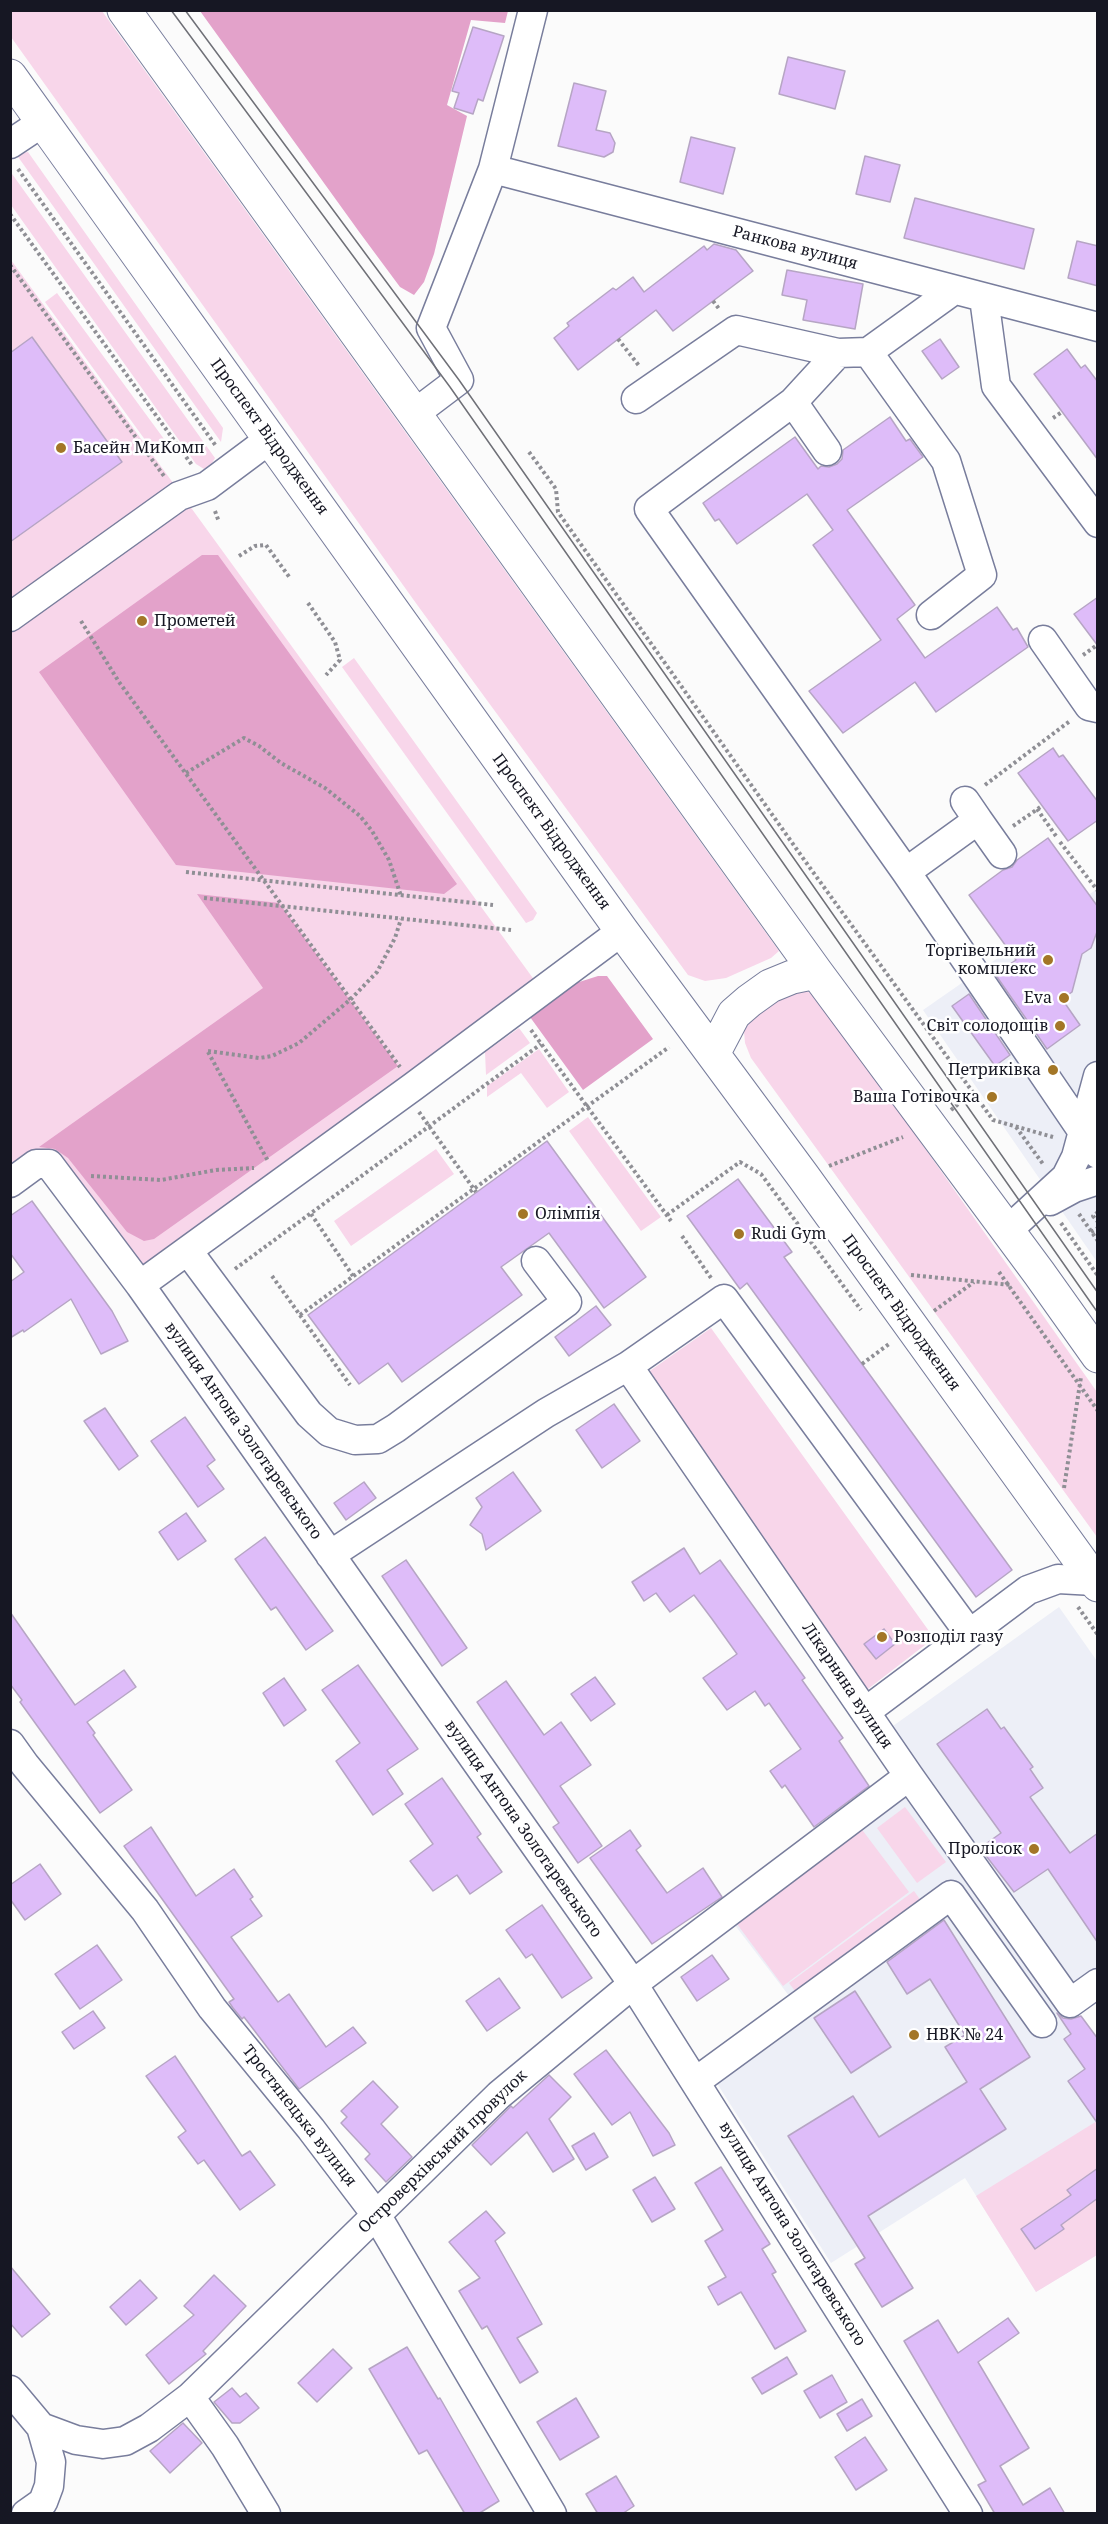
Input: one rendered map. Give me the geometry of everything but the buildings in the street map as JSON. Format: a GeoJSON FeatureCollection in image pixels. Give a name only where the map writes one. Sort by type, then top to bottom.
{"type":"FeatureCollection","features":[{"type":"Feature","properties":{"kind":"main road"},"geometry":{"type":"LineString","coordinates":[[124,10],[816,972],[1092,1348]]}},
{"type":"Feature","properties":{"kind":"main road","name":"Проспект Відродження"},"geometry":{"type":"LineString","coordinates":[[10,76],[622,931],[803,1176],[1096,1582]]}},
{"type":"Feature","properties":{"kind":"main road"},"geometry":{"type":"LineString","coordinates":[[713,1054],[734,1014],[749,1001],[770,986],[792,977],[816,972]]}},
{"type":"Feature","properties":{"kind":"street"},"geometry":{"type":"LineString","coordinates":[[414,414],[459,380],[431,328],[493,169],[533,10]]}},
{"type":"Feature","properties":{"kind":"street"},"geometry":{"type":"LineString","coordinates":[[14,156],[44,122]]}},
{"type":"Feature","properties":{"kind":"street","name":"Ранкова вулиця"},"geometry":{"type":"LineString","coordinates":[[493,169],[1098,327]]}},
{"type":"Feature","properties":{"kind":"street"},"geometry":{"type":"LineString","coordinates":[[645,392],[736,330],[838,353],[868,352],[954,290]]}},
{"type":"Feature","properties":{"kind":"street"},"geometry":{"type":"LineString","coordinates":[[984,298],[996,386],[1098,523]]}},
{"type":"Feature","properties":{"kind":"street"},"geometry":{"type":"LineString","coordinates":[[868,352],[946,461],[982,575],[931,615]]}},
{"type":"Feature","properties":{"kind":"street"},"geometry":{"type":"LineString","coordinates":[[838,353],[793,402],[649,509],[906,873],[1087,1144]]}},
{"type":"Feature","properties":{"kind":"street"},"geometry":{"type":"LineString","coordinates":[[793,402],[827,451]]}},
{"type":"Feature","properties":{"kind":"street"},"geometry":{"type":"LineString","coordinates":[[10,617],[179,496],[207,486],[270,439]]}},
{"type":"Feature","properties":{"kind":"street"},"geometry":{"type":"LineString","coordinates":[[1043,640],[1093,707]]}},
{"type":"Feature","properties":{"kind":"street"},"geometry":{"type":"LineString","coordinates":[[906,873],[985,829]]}},
{"type":"Feature","properties":{"kind":"street"},"geometry":{"type":"LineString","coordinates":[[141,1285],[622,931]]}},
{"type":"Feature","properties":{"kind":"street"},"geometry":{"type":"LineString","coordinates":[[1007,1231],[1066,1177],[1076,1157],[1087,1144],[1098,1076]]}},
{"type":"Feature","properties":{"kind":"street"},"geometry":{"type":"LineString","coordinates":[[10,1183],[36,1164],[53,1168]]}},
{"type":"Feature","properties":{"kind":"street","name":"вулиця Антона Золотаревського"},"geometry":{"type":"LineString","coordinates":[[53,1168],[141,1285],[633,1984],[968,2514]]}},
{"type":"Feature","properties":{"kind":"street"},"geometry":{"type":"LineString","coordinates":[[1007,1231],[1047,1203],[1074,1188],[1098,1180]]}},
{"type":"Feature","properties":{"kind":"street"},"geometry":{"type":"LineString","coordinates":[[188,1251],[309,1414],[330,1432],[355,1440],[378,1439],[396,1428],[567,1302],[536,1261]]}},
{"type":"Feature","properties":{"kind":"street"},"geometry":{"type":"LineString","coordinates":[[330,1555],[546,1413],[628,1366],[724,1299],[969,1633]]}},
{"type":"Feature","properties":{"kind":"street","name":"Лікарняна вулиця"},"geometry":{"type":"LineString","coordinates":[[628,1366],[909,1776],[1070,2003],[1098,1983]]}},
{"type":"Feature","properties":{"kind":"street"},"geometry":{"type":"LineString","coordinates":[[865,1712],[1028,1590],[1058,1579],[1096,1582]]}},
{"type":"Feature","properties":{"kind":"street","name":"Тростянецька вулиця"},"geometry":{"type":"LineString","coordinates":[[10,1744],[145,1910],[212,2007],[311,2129],[377,2216],[552,2514]]}},
{"type":"Feature","properties":{"kind":"street","name":"Островерхівський провулок"},"geometry":{"type":"LineString","coordinates":[[41,2427],[76,2440],[103,2444],[124,2441],[149,2428],[190,2397],[499,2095],[633,1984],[909,1776]]}},
{"type":"Feature","properties":{"kind":"street"},"geometry":{"type":"LineString","coordinates":[[695,2082],[951,1895],[1042,2023]]}},
{"type":"Feature","properties":{"kind":"street"},"geometry":{"type":"LineString","coordinates":[[10,2390],[41,2427],[51,2462],[49,2486],[43,2502],[26,2514]]}},
{"type":"Feature","properties":{"kind":"street"},"geometry":{"type":"LineString","coordinates":[[190,2397],[225,2446],[266,2514]]}},
{"type":"Feature","properties":{"kind":"path"},"geometry":{"type":"LineString","coordinates":[[14,156],[232,468]]}},
{"type":"Feature","properties":{"kind":"path"},"geometry":{"type":"LineString","coordinates":[[10,214],[207,486],[219,522],[179,496],[10,265]]}},
{"type":"Feature","properties":{"kind":"path"},"geometry":{"type":"LineString","coordinates":[[618,339],[645,392]]}},
{"type":"Feature","properties":{"kind":"path"},"geometry":{"type":"LineString","coordinates":[[529,452],[556,489],[558,512],[805,861],[993,1120],[1087,1144]]}},
{"type":"Feature","properties":{"kind":"path"},"geometry":{"type":"LineString","coordinates":[[239,556],[255,546],[266,545],[290,578]]}},
{"type":"Feature","properties":{"kind":"path"},"geometry":{"type":"LineString","coordinates":[[308,603],[336,642],[340,660],[326,675]]}},
{"type":"Feature","properties":{"kind":"path"},"geometry":{"type":"LineString","coordinates":[[81,621],[119,682],[414,1086]]}},
{"type":"Feature","properties":{"kind":"path"},"geometry":{"type":"LineString","coordinates":[[985,829],[1093,707]]}},
{"type":"Feature","properties":{"kind":"path"},"geometry":{"type":"LineString","coordinates":[[186,773],[244,738],[281,763],[325,788],[360,816],[389,860],[401,896]]}},
{"type":"Feature","properties":{"kind":"path"},"geometry":{"type":"LineString","coordinates":[[985,829],[1041,806]]}},
{"type":"Feature","properties":{"kind":"path"},"geometry":{"type":"LineString","coordinates":[[1036,809],[1056,836]]}},
{"type":"Feature","properties":{"kind":"path"},"geometry":{"type":"LineString","coordinates":[[1060,842],[1098,891]]}},
{"type":"Feature","properties":{"kind":"path"},"geometry":{"type":"LineString","coordinates":[[186,872],[493,906]]}},
{"type":"Feature","properties":{"kind":"path"},"geometry":{"type":"LineString","coordinates":[[204,898],[511,930]]}},
{"type":"Feature","properties":{"kind":"path"},"geometry":{"type":"LineString","coordinates":[[281,1184],[208,1051],[239,1056],[272,1056],[299,1042],[351,999],[377,972],[395,938],[401,919]]}},
{"type":"Feature","properties":{"kind":"path"},"geometry":{"type":"LineString","coordinates":[[516,1009],[671,1221]]}},
{"type":"Feature","properties":{"kind":"path"},"geometry":{"type":"LineString","coordinates":[[212,1285],[541,1044]]}},
{"type":"Feature","properties":{"kind":"path"},"geometry":{"type":"LineString","coordinates":[[300,1315],[669,1047]]}},
{"type":"Feature","properties":{"kind":"path"},"geometry":{"type":"LineString","coordinates":[[667,1215],[740,1162],[761,1174],[803,1176],[930,1126],[973,1092]]}},
{"type":"Feature","properties":{"kind":"path"},"geometry":{"type":"LineString","coordinates":[[430,1127],[475,1190]]}},
{"type":"Feature","properties":{"kind":"path"},"geometry":{"type":"LineString","coordinates":[[53,1168],[131,1180],[161,1180],[216,1170],[256,1168],[270,1171],[281,1184]]}},
{"type":"Feature","properties":{"kind":"path"},"geometry":{"type":"LineString","coordinates":[[1047,1203],[1098,1276]]}},
{"type":"Feature","properties":{"kind":"path"},"geometry":{"type":"LineString","coordinates":[[1088,1208],[1079,1214],[1098,1241]]}},
{"type":"Feature","properties":{"kind":"path"},"geometry":{"type":"LineString","coordinates":[[1098,1212],[1093,1215],[1098,1222]]}},
{"type":"Feature","properties":{"kind":"path"},"geometry":{"type":"LineString","coordinates":[[311,1214],[353,1276]]}},
{"type":"Feature","properties":{"kind":"path"},"geometry":{"type":"LineString","coordinates":[[1091,1232],[1098,1228]]}},
{"type":"Feature","properties":{"kind":"path"},"geometry":{"type":"LineString","coordinates":[[682,1236],[724,1299]]}},
{"type":"Feature","properties":{"kind":"path"},"geometry":{"type":"LineString","coordinates":[[842,1284],[871,1271],[1009,1286],[1039,1273]]}},
{"type":"Feature","properties":{"kind":"path"},"geometry":{"type":"LineString","coordinates":[[272,1276],[350,1385]]}},
{"type":"Feature","properties":{"kind":"path"},"geometry":{"type":"LineString","coordinates":[[1058,1529],[1092,1348]]}},
{"type":"Feature","properties":{"kind":"shaded area"},"geometry":{"type":"Polygon","coordinates":[[[10,11],[102,11],[779,951],[771,958],[726,978],[705,981],[688,975],[418,606],[11,37],[10,11]]]}},
{"type":"Feature","properties":{"kind":"shaded area"},"geometry":{"type":"Polygon","coordinates":[[[200,11],[508,11],[505,23],[471,20],[447,105],[467,116],[434,254],[424,282],[414,295],[400,287],[200,11]]]}},
{"type":"Feature","properties":{"kind":"shaded area"},"geometry":{"type":"Polygon","coordinates":[[[28,152],[223,428],[221,442],[16,154],[28,152]]]}},
{"type":"Feature","properties":{"kind":"shaded area"},"geometry":{"type":"Polygon","coordinates":[[[10,171],[215,458],[204,469],[196,464],[11,205],[10,171]]]}},
{"type":"Feature","properties":{"kind":"shaded area","name":"Прометей"},"geometry":{"type":"Polygon","coordinates":[[[11,260],[535,981],[144,1266],[73,1173],[36,1179],[11,1197],[11,260]]]}},
{"type":"Feature","properties":{"kind":"shaded area"},"geometry":{"type":"Polygon","coordinates":[[[57,293],[164,439],[151,448],[45,302],[57,293]]]}},
{"type":"Feature","properties":{"kind":"shaded area"},"geometry":{"type":"Polygon","coordinates":[[[202,555],[218,555],[457,884],[444,894],[176,865],[39,672],[202,555]]]}},
{"type":"Feature","properties":{"kind":"shaded area"},"geometry":{"type":"Polygon","coordinates":[[[354,658],[537,913],[533,920],[526,923],[342,667],[354,658]]]}},
{"type":"Feature","properties":{"kind":"shaded area"},"geometry":{"type":"Polygon","coordinates":[[[1097,889],[1097,1262],[923,1010],[1097,889]]]}},
{"type":"Feature","properties":{"kind":"shaded area"},"geometry":{"type":"Polygon","coordinates":[[[197,894],[279,903],[398,1066],[154,1239],[144,1241],[127,1232],[68,1158],[55,1149],[39,1147],[263,988],[197,894]]]}},
{"type":"Feature","properties":{"kind":"shaded area"},"geometry":{"type":"Polygon","coordinates":[[[598,976],[607,976],[653,1039],[583,1090],[530,1017],[576,983],[598,976]]]}},
{"type":"Feature","properties":{"kind":"shaded area"},"geometry":{"type":"Polygon","coordinates":[[[795,989],[816,994],[1097,1392],[1097,1537],[751,1058],[745,1043],[744,1031],[752,1018],[795,989]]]}},
{"type":"Feature","properties":{"kind":"shaded area"},"geometry":{"type":"Polygon","coordinates":[[[519,1028],[530,1043],[486,1075],[485,1052],[519,1028]]]}},
{"type":"Feature","properties":{"kind":"shaded area"},"geometry":{"type":"Polygon","coordinates":[[[539,1049],[569,1092],[547,1108],[521,1073],[487,1097],[487,1086],[539,1049]]]}},
{"type":"Feature","properties":{"kind":"shaded area"},"geometry":{"type":"Polygon","coordinates":[[[588,1117],[661,1217],[641,1231],[569,1131],[588,1117]]]}},
{"type":"Feature","properties":{"kind":"shaded area"},"geometry":{"type":"Polygon","coordinates":[[[436,1149],[454,1174],[351,1246],[334,1221],[436,1149]]]}},
{"type":"Feature","properties":{"kind":"shaded area"},"geometry":{"type":"Polygon","coordinates":[[[711,1328],[934,1638],[868,1689],[852,1679],[644,1375],[711,1328]]]}},
{"type":"Feature","properties":{"kind":"shaded area","name":"Пролісок"},"geometry":{"type":"Polygon","coordinates":[[[1059,1607],[1097,1661],[1097,1966],[1069,1987],[886,1731],[1059,1607]]]}},
{"type":"Feature","properties":{"kind":"shaded area","name":"НВК № 24"},"geometry":{"type":"Polygon","coordinates":[[[908,1790],[970,1876],[1097,2066],[1097,2255],[1036,2292],[965,2178],[831,2263],[706,2066],[796,2005],[731,1920],[908,1790]]]}},
{"type":"Feature","properties":{"kind":"shaded area"},"geometry":{"type":"Polygon","coordinates":[[[905,1807],[946,1862],[917,1883],[877,1828],[905,1807]]]}},
{"type":"Feature","properties":{"kind":"shaded area"},"geometry":{"type":"Polygon","coordinates":[[[860,1827],[909,1892],[783,1986],[734,1920],[860,1827]]]}},
{"type":"Feature","properties":{"kind":"shaded area"},"geometry":{"type":"Polygon","coordinates":[[[914,1891],[926,1908],[801,1999],[789,1983],[914,1891]]]}},
{"type":"Feature","properties":{"kind":"shaded area"},"geometry":{"type":"Polygon","coordinates":[[[1097,2121],[1097,2255],[1036,2292],[976,2196],[1097,2121]]]}},
{"type":"Feature","properties":{"kind":"tram line"},"geometry":{"type":"LineString","coordinates":[[171,10],[450,387],[1098,1313]]}},
{"type":"Feature","properties":{"kind":"tram line"},"geometry":{"type":"LineString","coordinates":[[185,10],[459,380],[1098,1293]]}},
{"type":"Feature","properties":{"kind":"place","name":"Басейн МиКомп"},"geometry":{"type":"Point","coordinates":[61,448]}},
{"type":"Feature","properties":{"kind":"place","name":"Прометей"},"geometry":{"type":"Point","coordinates":[142,621]}},
{"type":"Feature","properties":{"kind":"place","name":"Торгівельний комплекс"},"geometry":{"type":"Point","coordinates":[1048,960]}},
{"type":"Feature","properties":{"kind":"place","name":"Eva"},"geometry":{"type":"Point","coordinates":[1064,998]}},
{"type":"Feature","properties":{"kind":"place","name":"Світ солодощів"},"geometry":{"type":"Point","coordinates":[1060,1026]}},
{"type":"Feature","properties":{"kind":"place","name":"Петриківка"},"geometry":{"type":"Point","coordinates":[1053,1070]}},
{"type":"Feature","properties":{"kind":"place","name":"Ваша Готівочка"},"geometry":{"type":"Point","coordinates":[992,1097]}},
{"type":"Feature","properties":{"kind":"place","name":"Олімпія"},"geometry":{"type":"Point","coordinates":[523,1214]}},
{"type":"Feature","properties":{"kind":"place","name":"Rudi Gym"},"geometry":{"type":"Point","coordinates":[739,1234]}},
{"type":"Feature","properties":{"kind":"place","name":"Розподіл газу"},"geometry":{"type":"Point","coordinates":[882,1637]}},
{"type":"Feature","properties":{"kind":"place","name":"Пролісок"},"geometry":{"type":"Point","coordinates":[1034,1849]}},
{"type":"Feature","properties":{"kind":"place","name":"НВК № 24"},"geometry":{"type":"Point","coordinates":[914,2035]}}]}
